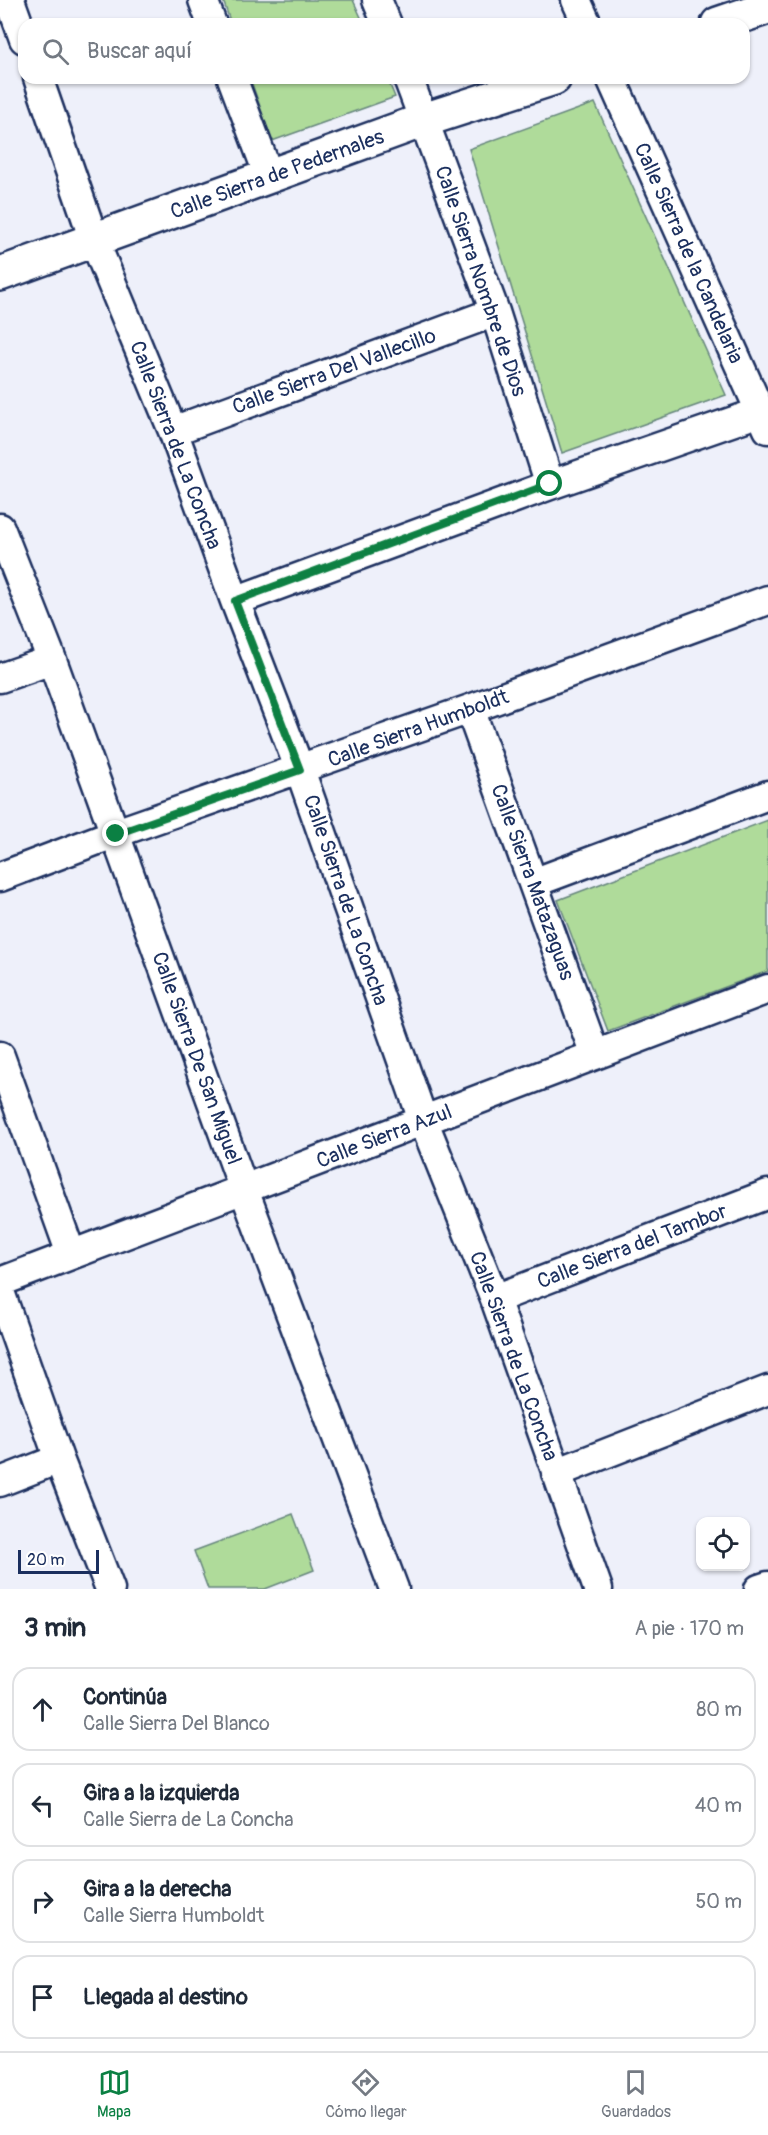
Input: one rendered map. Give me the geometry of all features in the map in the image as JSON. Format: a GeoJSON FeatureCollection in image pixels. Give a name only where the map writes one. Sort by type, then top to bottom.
{"type":"FeatureCollection","features":[{"type":"Feature","properties":{"kind":"main road"},"geometry":{"type":"LineString","coordinates":[[736,18],[768,7]]}},
{"type":"Feature","properties":{"kind":"main road","name":"Calle Sierra de Pedernales"},"geometry":{"type":"LineString","coordinates":[[0,274],[424,120],[536,84]]}},
{"type":"Feature","properties":{"kind":"street"},"geometry":{"type":"LineString","coordinates":[[10,0],[18,22]]}},
{"type":"Feature","properties":{"kind":"street"},"geometry":{"type":"LineString","coordinates":[[203,0],[210,18]]}},
{"type":"Feature","properties":{"kind":"street"},"geometry":{"type":"LineString","coordinates":[[377,0],[384,18]]}},
{"type":"Feature","properties":{"kind":"street"},"geometry":{"type":"LineString","coordinates":[[576,0],[584,18]]}},
{"type":"Feature","properties":{"kind":"street","name":"Calle Sierra de La Concha"},"geometry":{"type":"LineString","coordinates":[[40,84],[94,240],[173,430],[300,770],[423,1120],[495,1299],[598,1589]]}},
{"type":"Feature","properties":{"kind":"street"},"geometry":{"type":"LineString","coordinates":[[234,84],[269,176]]}},
{"type":"Feature","properties":{"kind":"street","name":"Calle Sierra Nombre de Dios"},"geometry":{"type":"LineString","coordinates":[[410,84],[495,312],[550,484]]}},
{"type":"Feature","properties":{"kind":"street","name":"Calle Sierra de la Candelaria"},"geometry":{"type":"LineString","coordinates":[[614,84],[764,420]]}},
{"type":"Feature","properties":{"kind":"street","name":"Calle Sierra Del Vallecillo"},"geometry":{"type":"LineString","coordinates":[[173,430],[495,312]]}},
{"type":"Feature","properties":{"kind":"street"},"geometry":{"type":"LineString","coordinates":[[235,601],[550,484],[764,420]]}},
{"type":"Feature","properties":{"kind":"street","name":"Calle Sierra De San Miguel"},"geometry":{"type":"LineString","coordinates":[[0,528],[52,660],[244,1190],[394,1589]]}},
{"type":"Feature","properties":{"kind":"street","name":"Calle Sierra Humboldt"},"geometry":{"type":"LineString","coordinates":[[0,877],[470,710],[768,600]]}},
{"type":"Feature","properties":{"kind":"street"},"geometry":{"type":"LineString","coordinates":[[0,678],[52,660]]}},
{"type":"Feature","properties":{"kind":"street","name":"Calle Sierra Matazaguas"},"geometry":{"type":"LineString","coordinates":[[470,710],[595,1055]]}},
{"type":"Feature","properties":{"kind":"street"},"geometry":{"type":"LineString","coordinates":[[533,883],[768,795]]}},
{"type":"Feature","properties":{"kind":"street","name":"Calle Sierra Azul"},"geometry":{"type":"LineString","coordinates":[[0,1282],[768,989]]}},
{"type":"Feature","properties":{"kind":"street"},"geometry":{"type":"LineString","coordinates":[[0,1056],[71,1254]]}},
{"type":"Feature","properties":{"kind":"street","name":"Calle Sierra del Tambor"},"geometry":{"type":"LineString","coordinates":[[495,1299],[768,1194]]}},
{"type":"Feature","properties":{"kind":"street"},"geometry":{"type":"LineString","coordinates":[[0,1292],[58,1459],[110,1589]]}},
{"type":"Feature","properties":{"kind":"street"},"geometry":{"type":"LineString","coordinates":[[556,1473],[768,1390]]}},
{"type":"Feature","properties":{"kind":"street"},"geometry":{"type":"LineString","coordinates":[[0,1482],[58,1459]]}},
{"type":"Feature","properties":{"kind":"street"},"geometry":{"type":"LineString","coordinates":[[759,1589],[768,1586]]}},
{"type":"Feature","properties":{"kind":"green space"},"geometry":{"type":"Polygon","coordinates":[[[223,0],[353,0],[361,18],[229,18],[223,0]]]}},
{"type":"Feature","properties":{"kind":"green space"},"geometry":{"type":"Polygon","coordinates":[[[252,84],[390,84],[395,97],[272,141],[252,84]]]}},
{"type":"Feature","properties":{"kind":"green space"},"geometry":{"type":"Polygon","coordinates":[[[595,103],[726,395],[562,453],[469,149],[595,103]]]}},
{"type":"Feature","properties":{"kind":"green space"},"geometry":{"type":"Polygon","coordinates":[[[768,820],[768,971],[608,1031],[558,900],[768,820]]]}},
{"type":"Feature","properties":{"kind":"green space"},"geometry":{"type":"Polygon","coordinates":[[[293,1514],[314,1570],[265,1589],[208,1589],[194,1551],[293,1514]]]}},
{"type":"Feature","properties":{"kind":"route"},"geometry":{"type":"LineString","coordinates":[[116,834],[300,770],[235,601],[550,484]]}}]}
